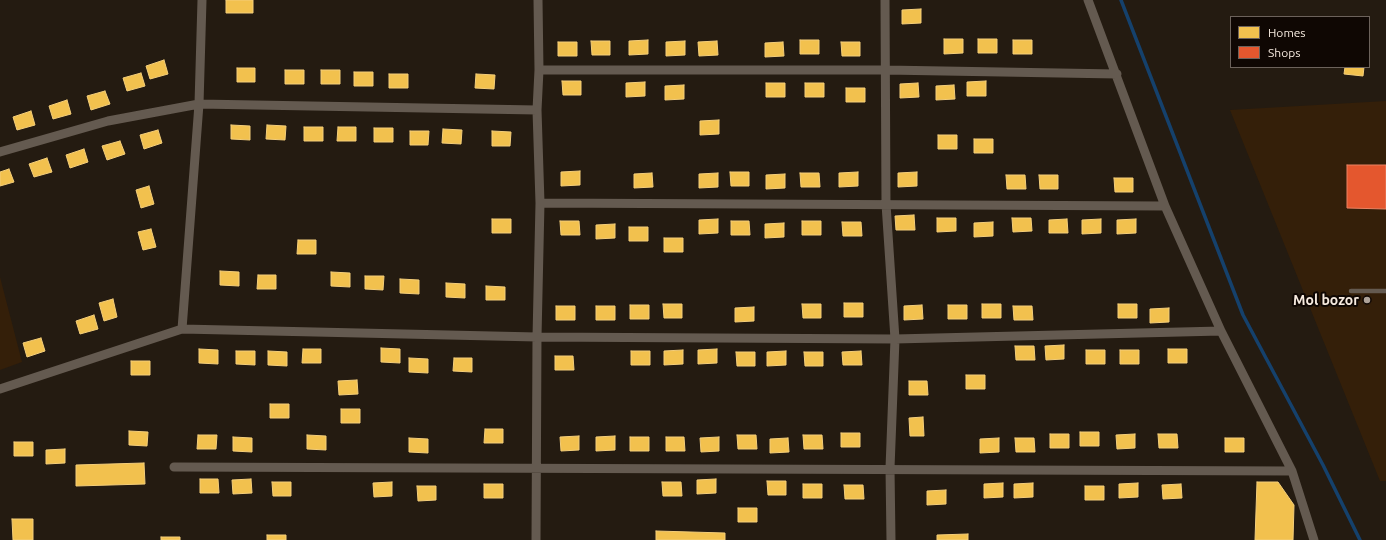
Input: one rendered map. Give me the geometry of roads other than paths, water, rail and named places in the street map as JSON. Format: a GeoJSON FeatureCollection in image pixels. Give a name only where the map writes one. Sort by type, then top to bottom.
{"type":"FeatureCollection","features":[{"type":"Feature","properties":{"kind":"street"},"geometry":{"type":"LineString","coordinates":[[182,329],[200,104],[202,0]]}},
{"type":"Feature","properties":{"kind":"street"},"geometry":{"type":"LineString","coordinates":[[536,540],[537,337],[540,203],[537,110],[539,70],[538,0]]}},
{"type":"Feature","properties":{"kind":"street"},"geometry":{"type":"LineString","coordinates":[[885,0],[886,204],[895,338],[890,468],[891,540]]}},
{"type":"Feature","properties":{"kind":"street"},"geometry":{"type":"LineString","coordinates":[[1088,0],[1117,74],[1165,206],[1221,331],[1292,471],[1314,540]]}},
{"type":"Feature","properties":{"kind":"street"},"geometry":{"type":"LineString","coordinates":[[539,70],[886,70],[1117,74]]}},
{"type":"Feature","properties":{"kind":"street"},"geometry":{"type":"LineString","coordinates":[[0,152],[108,121],[200,104],[537,110]]}},
{"type":"Feature","properties":{"kind":"street"},"geometry":{"type":"LineString","coordinates":[[540,203],[1165,206]]}},
{"type":"Feature","properties":{"kind":"street"},"geometry":{"type":"LineString","coordinates":[[0,389],[182,329],[537,337],[895,338],[1221,331]]}},
{"type":"Feature","properties":{"kind":"street"},"geometry":{"type":"LineString","coordinates":[[174,467],[890,468],[1292,471]]}},
{"type":"Feature","properties":{"kind":"lane"},"geometry":{"type":"LineString","coordinates":[[1351,291],[1386,291]]}},
{"type":"Feature","properties":{"kind":"waterway"},"geometry":{"type":"LineString","coordinates":[[1121,0],[1243,315],[1323,465],[1360,540]]}},
{"type":"Feature","properties":{"kind":"place","name":"Mol bozor"},"geometry":{"type":"Point","coordinates":[1367,300]}}]}
